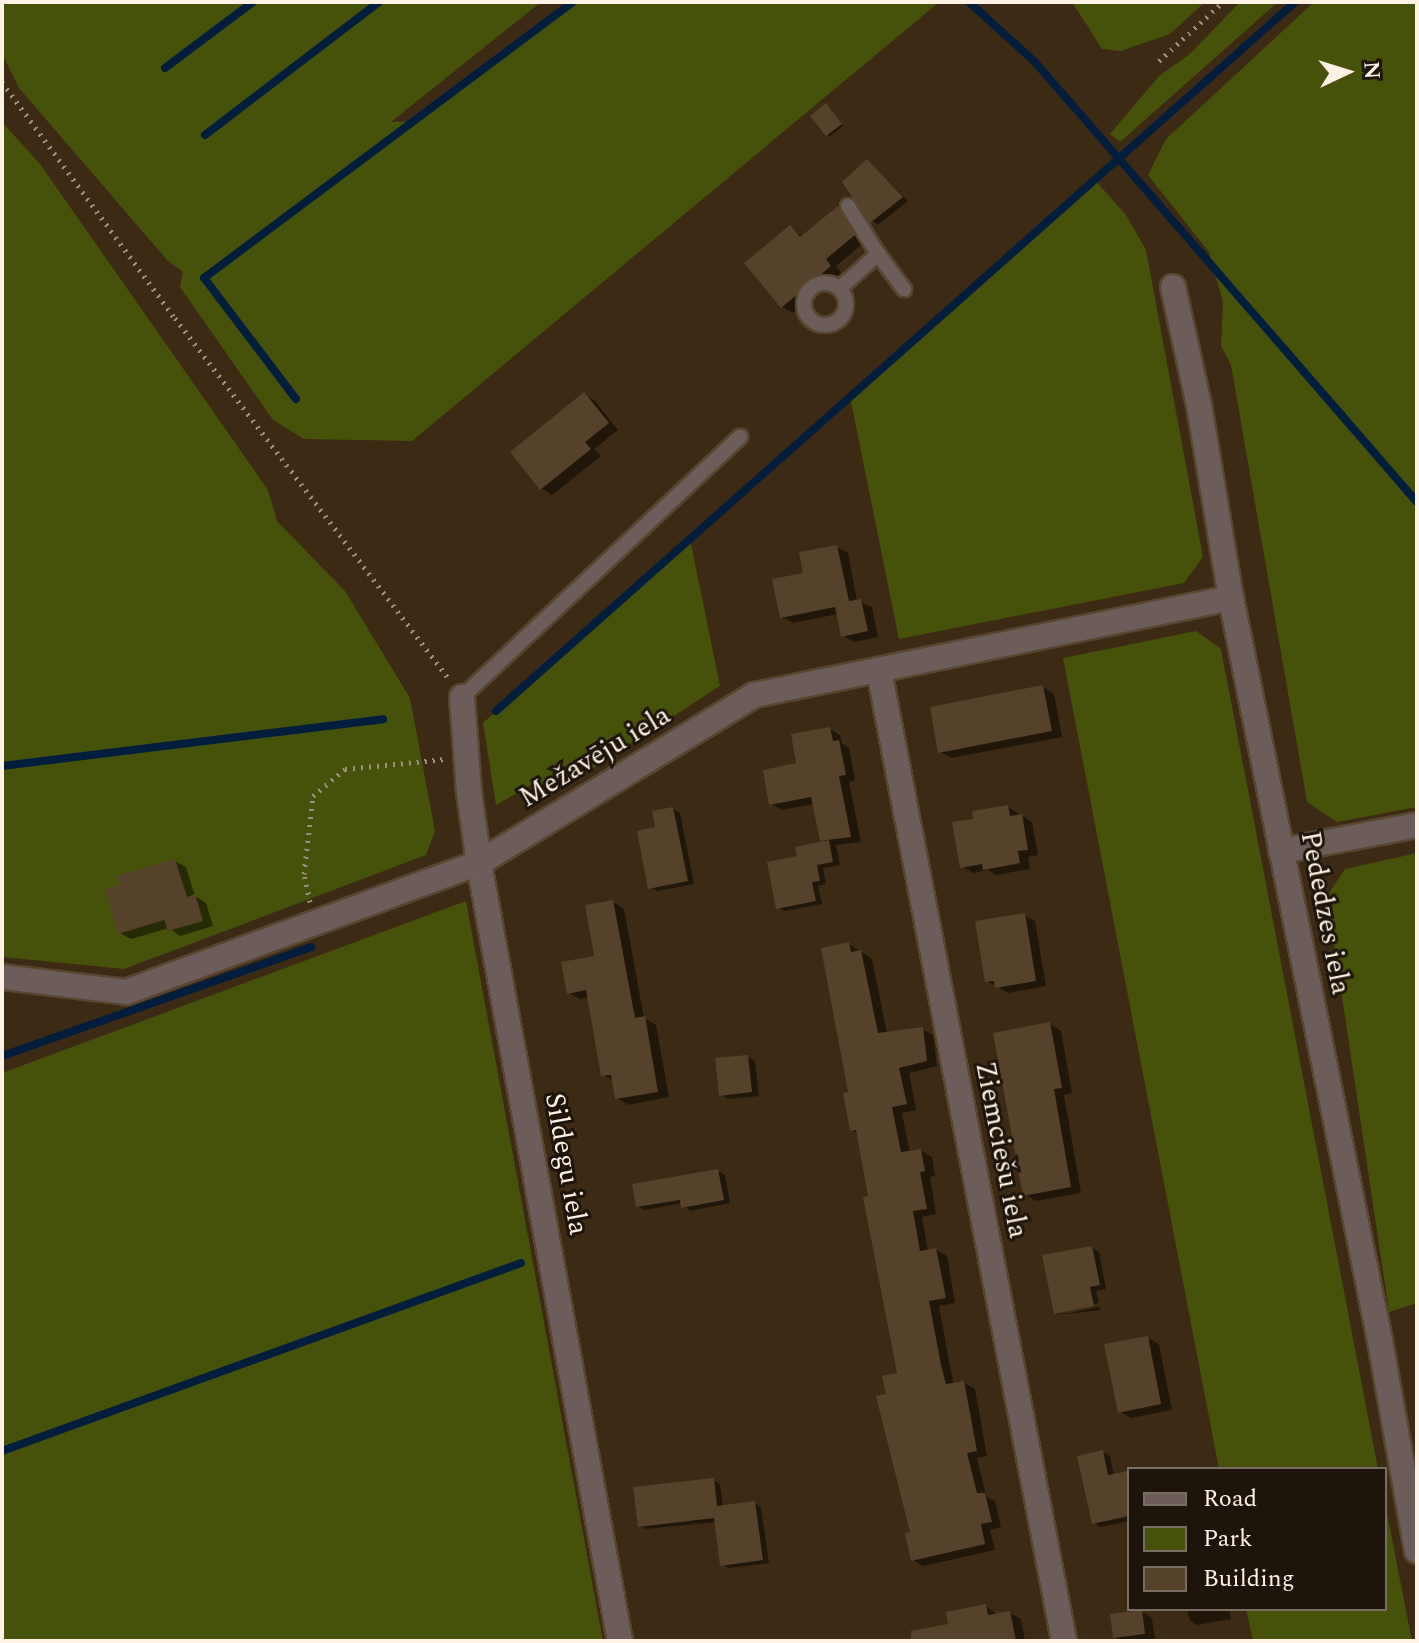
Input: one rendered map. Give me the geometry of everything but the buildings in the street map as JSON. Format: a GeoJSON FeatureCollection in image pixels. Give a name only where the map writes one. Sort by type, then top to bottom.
{"type":"FeatureCollection","features":[{"type":"Feature","properties":{"kind":"street","name":"Pededzes iela"},"geometry":{"type":"LineString","coordinates":[[1173,287],[1199,405],[1231,598],[1380,1341],[1417,1551]]}},
{"type":"Feature","properties":{"kind":"street","name":"Mežavēju iela"},"geometry":{"type":"LineString","coordinates":[[2,977],[126,992],[479,863],[754,695],[1231,598]]}},
{"type":"Feature","properties":{"kind":"street","name":"Ziemciešu iela"},"geometry":{"type":"LineString","coordinates":[[879,670],[1064,1641]]}},
{"type":"Feature","properties":{"kind":"street","name":"Sildegu iela"},"geometry":{"type":"LineString","coordinates":[[462,697],[479,863],[620,1641]]}},
{"type":"Feature","properties":{"kind":"street"},"geometry":{"type":"LineString","coordinates":[[1281,851],[1417,825]]}},
{"type":"Feature","properties":{"kind":"lane"},"geometry":{"type":"LineString","coordinates":[[848,206],[904,289]]}},
{"type":"Feature","properties":{"kind":"lane"},"geometry":{"type":"LineString","coordinates":[[840,288],[878,254]]}},
{"type":"Feature","properties":{"kind":"lane"},"geometry":{"type":"LineString","coordinates":[[462,697],[740,437]]}},
{"type":"Feature","properties":{"kind":"path"},"geometry":{"type":"LineString","coordinates":[[1159,61],[1223,2]]}},
{"type":"Feature","properties":{"kind":"path"},"geometry":{"type":"LineString","coordinates":[[2,82],[184,330],[462,697]]}},
{"type":"Feature","properties":{"kind":"path"},"geometry":{"type":"LineString","coordinates":[[315,923],[304,874],[313,796],[345,769],[466,757]]}},
{"type":"Feature","properties":{"kind":"green space"},"geometry":{"type":"Polygon","coordinates":[[[2,2],[541,2],[391,122],[414,121],[573,2],[984,2],[938,3],[412,441],[304,439],[273,420],[180,287],[183,272],[167,260],[19,88],[2,54],[2,2]]]}},
{"type":"Feature","properties":{"kind":"green space"},"geometry":{"type":"Polygon","coordinates":[[[1072,2],[1205,2],[1170,34],[1121,51],[1102,49],[1072,2]]]}},
{"type":"Feature","properties":{"kind":"green space"},"geometry":{"type":"Polygon","coordinates":[[[1240,2],[1278,2],[1120,142],[1110,134],[1159,76],[1190,54],[1240,2]]]}},
{"type":"Feature","properties":{"kind":"green space"},"geometry":{"type":"Polygon","coordinates":[[[1314,2],[1417,2],[1417,807],[1337,822],[1307,802],[1231,365],[1221,346],[1223,302],[1209,252],[1148,175],[1166,139],[1314,2]]]}},
{"type":"Feature","properties":{"kind":"green space"},"geometry":{"type":"Polygon","coordinates":[[[2,122],[40,164],[268,490],[277,521],[345,591],[410,698],[435,831],[426,855],[124,969],[2,957],[2,122]]]}},
{"type":"Feature","properties":{"kind":"green space"},"geometry":{"type":"Polygon","coordinates":[[[1095,180],[1126,215],[1146,250],[1203,557],[1184,583],[899,639],[850,397],[1095,180]]]}},
{"type":"Feature","properties":{"kind":"green space"},"geometry":{"type":"Polygon","coordinates":[[[690,539],[720,686],[544,800],[533,784],[496,805],[483,723],[690,539]]]}},
{"type":"Feature","properties":{"kind":"green space"},"geometry":{"type":"Polygon","coordinates":[[[1196,631],[1221,649],[1378,1467],[1219,1467],[1063,658],[1196,631]]]}},
{"type":"Feature","properties":{"kind":"green space"},"geometry":{"type":"Polygon","coordinates":[[[1417,853],[1417,1303],[1389,1312],[1327,896],[1345,869],[1417,853]]]}},
{"type":"Feature","properties":{"kind":"green space"},"geometry":{"type":"Polygon","coordinates":[[[466,901],[603,1641],[2,1641],[2,1073],[466,901]]]}},
{"type":"Feature","properties":{"kind":"green space"},"geometry":{"type":"Polygon","coordinates":[[[1387,1513],[1412,1641],[1253,1641],[1246,1611],[1387,1611],[1387,1513]]]}},
{"type":"Feature","properties":{"kind":"waterway"},"geometry":{"type":"LineString","coordinates":[[165,68],[253,2]]}},
{"type":"Feature","properties":{"kind":"waterway"},"geometry":{"type":"LineString","coordinates":[[205,135],[379,2]]}},
{"type":"Feature","properties":{"kind":"waterway"},"geometry":{"type":"LineString","coordinates":[[296,399],[204,278],[573,2]]}},
{"type":"Feature","properties":{"kind":"waterway"},"geometry":{"type":"LineString","coordinates":[[969,2],[1035,62],[1417,502]]}},
{"type":"Feature","properties":{"kind":"waterway"},"geometry":{"type":"LineString","coordinates":[[496,711],[1295,2]]}},
{"type":"Feature","properties":{"kind":"waterway"},"geometry":{"type":"LineString","coordinates":[[2,766],[383,719]]}},
{"type":"Feature","properties":{"kind":"waterway"},"geometry":{"type":"LineString","coordinates":[[2,1056],[311,947]]}},
{"type":"Feature","properties":{"kind":"waterway"},"geometry":{"type":"LineString","coordinates":[[2,1451],[521,1263]]}}]}
